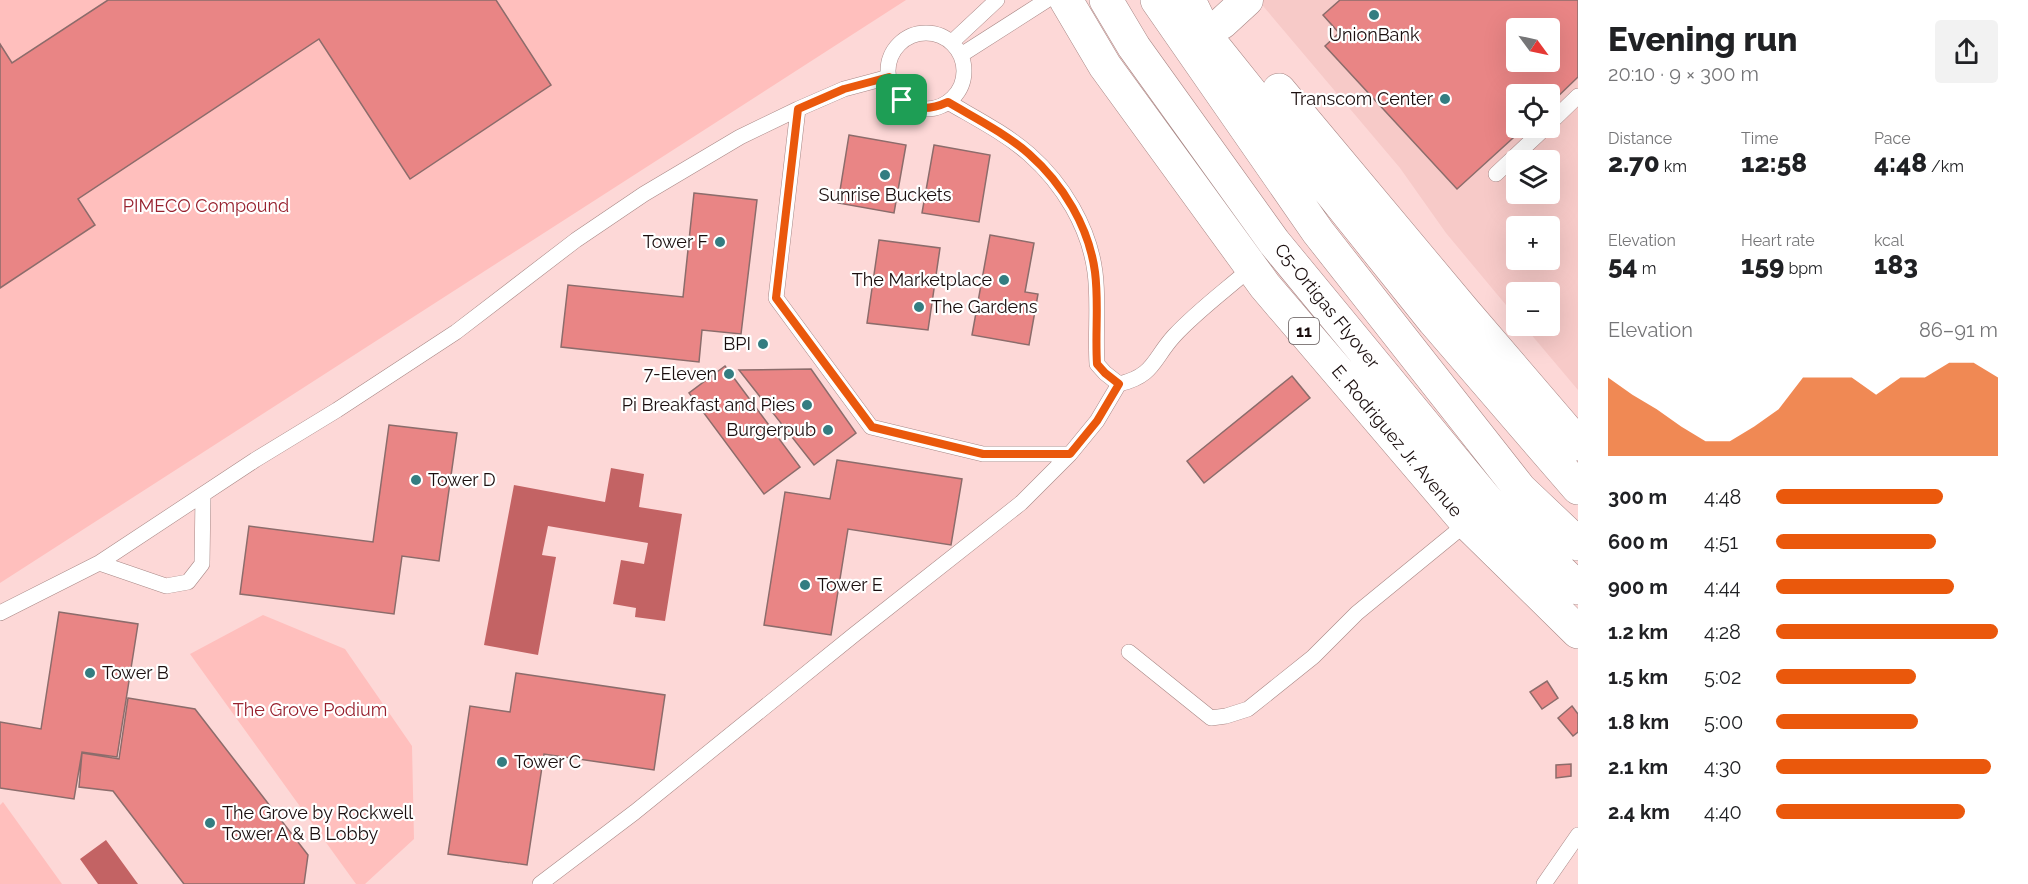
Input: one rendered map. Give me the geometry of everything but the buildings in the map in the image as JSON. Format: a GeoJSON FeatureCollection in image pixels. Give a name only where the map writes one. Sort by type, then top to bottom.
{"type":"FeatureCollection","features":[{"type":"Feature","properties":{"kind":"main road","name":"E. Rodriguez Jr. Avenue"},"geometry":{"type":"LineString","coordinates":[[1066,0],[1105,66],[1265,286],[1467,524],[1578,632]]}},
{"type":"Feature","properties":{"kind":"main road","name":"C5-Ortigas Flyover"},"geometry":{"type":"LineString","coordinates":[[1107,0],[1134,47],[1274,242],[1489,503],[1578,588]]}},
{"type":"Feature","properties":{"kind":"main road","name":"C5-Ortigas Flyover"},"geometry":{"type":"LineString","coordinates":[[1157,0],[1317,232],[1520,489],[1578,544]]}},
{"type":"Feature","properties":{"kind":"main road"},"geometry":{"type":"LineString","coordinates":[[1191,0],[1222,23],[1578,444]]}},
{"type":"Feature","properties":{"kind":"main road"},"geometry":{"type":"LineString","coordinates":[[1191,0],[1208,39],[1434,321],[1578,488]]}},
{"type":"Feature","properties":{"kind":"street"},"geometry":{"type":"LineString","coordinates":[[1222,23],[1247,0]]}},
{"type":"Feature","properties":{"kind":"lane"},"geometry":{"type":"LineString","coordinates":[[952,42],[997,0]]}},
{"type":"Feature","properties":{"kind":"lane"},"geometry":{"type":"LineString","coordinates":[[961,55],[1047,0]]}},
{"type":"Feature","properties":{"kind":"lane"},"geometry":{"type":"LineString","coordinates":[[925,33],[935,34],[952,42],[961,55],[964,68],[962,81],[956,94],[948,102],[924,109],[911,106],[893,91],[889,77],[892,54],[900,44],[913,36],[925,33]]}},
{"type":"Feature","properties":{"kind":"lane"},"geometry":{"type":"LineString","coordinates":[[0,613],[99,563],[456,332],[576,240],[644,195],[740,137],[844,89],[889,77]]}},
{"type":"Feature","properties":{"kind":"lane"},"geometry":{"type":"LineString","coordinates":[[1560,113],[1578,96]]}},
{"type":"Feature","properties":{"kind":"lane"},"geometry":{"type":"LineString","coordinates":[[948,102],[1006,137],[1029,154],[1061,190],[1077,216],[1089,245],[1095,272],[1097,364],[1119,384]]}},
{"type":"Feature","properties":{"kind":"lane"},"geometry":{"type":"LineString","coordinates":[[798,109],[776,298],[872,427],[983,454],[1070,454]]}},
{"type":"Feature","properties":{"kind":"lane"},"geometry":{"type":"LineString","coordinates":[[1496,174],[1534,138]]}},
{"type":"Feature","properties":{"kind":"lane"},"geometry":{"type":"LineString","coordinates":[[540,884],[644,805],[1021,503],[1070,454],[1097,421],[1119,384],[1136,380],[1156,361],[1173,337],[1252,267]]}},
{"type":"Feature","properties":{"kind":"lane"},"geometry":{"type":"LineString","coordinates":[[99,563],[166,586],[188,582],[202,564],[203,495]]}},
{"type":"Feature","properties":{"kind":"lane"},"geometry":{"type":"LineString","coordinates":[[1129,652],[1211,718],[1248,709],[1313,657],[1357,613],[1467,524]]}},
{"type":"Feature","properties":{"kind":"lane"},"geometry":{"type":"LineString","coordinates":[[1544,884],[1578,835]]}},
{"type":"Feature","properties":{"kind":"shaded area"},"geometry":{"type":"Polygon","coordinates":[[[1258,0],[1578,0],[1578,390],[1532,336],[1560,336],[1560,282],[1506,282],[1506,305],[1446,233],[1400,168],[1258,0]]]}},
{"type":"Feature","properties":{"kind":"shaded area"},"geometry":{"type":"Polygon","coordinates":[[[611,468],[644,474],[639,507],[682,514],[665,621],[635,617],[636,608],[613,604],[621,560],[644,564],[648,543],[548,526],[542,555],[556,557],[538,655],[484,645],[514,485],[605,502],[611,468]]]}},
{"type":"Feature","properties":{"kind":"shaded area"},"geometry":{"type":"Polygon","coordinates":[[[106,840],[138,884],[98,884],[80,859],[106,840]]]}},
{"type":"Feature","properties":{"kind":"green space","name":"PIMECO Compound"},"geometry":{"type":"Polygon","coordinates":[[[0,0],[906,0],[0,583],[0,0]]]}},
{"type":"Feature","properties":{"kind":"green space","name":"The Grove Podium"},"geometry":{"type":"Polygon","coordinates":[[[263,615],[345,649],[412,746],[414,839],[365,884],[356,884],[190,654],[263,615]]]}},
{"type":"Feature","properties":{"kind":"green space"},"geometry":{"type":"Polygon","coordinates":[[[3,802],[62,884],[0,884],[0,805],[3,802]]]}},
{"type":"Feature","properties":{"kind":"place","name":"UnionBank"},"geometry":{"type":"Point","coordinates":[1374,15]}},
{"type":"Feature","properties":{"kind":"place","name":"Transcom Center"},"geometry":{"type":"Point","coordinates":[1445,99]}},
{"type":"Feature","properties":{"kind":"place","name":"Sunrise Buckets"},"geometry":{"type":"Point","coordinates":[885,175]}},
{"type":"Feature","properties":{"kind":"place","name":"Tower F"},"geometry":{"type":"Point","coordinates":[720,242]}},
{"type":"Feature","properties":{"kind":"place","name":"The Marketplace"},"geometry":{"type":"Point","coordinates":[1004,280]}},
{"type":"Feature","properties":{"kind":"place","name":"The Gardens"},"geometry":{"type":"Point","coordinates":[919,307]}},
{"type":"Feature","properties":{"kind":"place","name":"BPI"},"geometry":{"type":"Point","coordinates":[763,344]}},
{"type":"Feature","properties":{"kind":"place","name":"7-Eleven"},"geometry":{"type":"Point","coordinates":[729,374]}},
{"type":"Feature","properties":{"kind":"place","name":"Pi Breakfast and Pies"},"geometry":{"type":"Point","coordinates":[807,405]}},
{"type":"Feature","properties":{"kind":"place","name":"Burgerpub"},"geometry":{"type":"Point","coordinates":[828,430]}},
{"type":"Feature","properties":{"kind":"place","name":"Tower D"},"geometry":{"type":"Point","coordinates":[416,480]}},
{"type":"Feature","properties":{"kind":"place","name":"Tower E"},"geometry":{"type":"Point","coordinates":[805,585]}},
{"type":"Feature","properties":{"kind":"place","name":"Tower B"},"geometry":{"type":"Point","coordinates":[90,673]}},
{"type":"Feature","properties":{"kind":"place","name":"Tower C"},"geometry":{"type":"Point","coordinates":[502,762]}},
{"type":"Feature","properties":{"kind":"place","name":"The Grove by Rockwell Tower A & B Lobby"},"geometry":{"type":"Point","coordinates":[210,823]}},
{"type":"Feature","properties":{"kind":"route"},"geometry":{"type":"LineString","coordinates":[[889,77],[893,91],[902,100],[911,106],[924,109],[948,102],[1006,137],[1029,154],[1042,168],[1061,190],[1077,216],[1089,245],[1095,272],[1097,364],[1119,384],[1097,421],[1070,454],[983,454],[872,427],[776,298],[798,109],[844,89],[889,77]]}}]}
